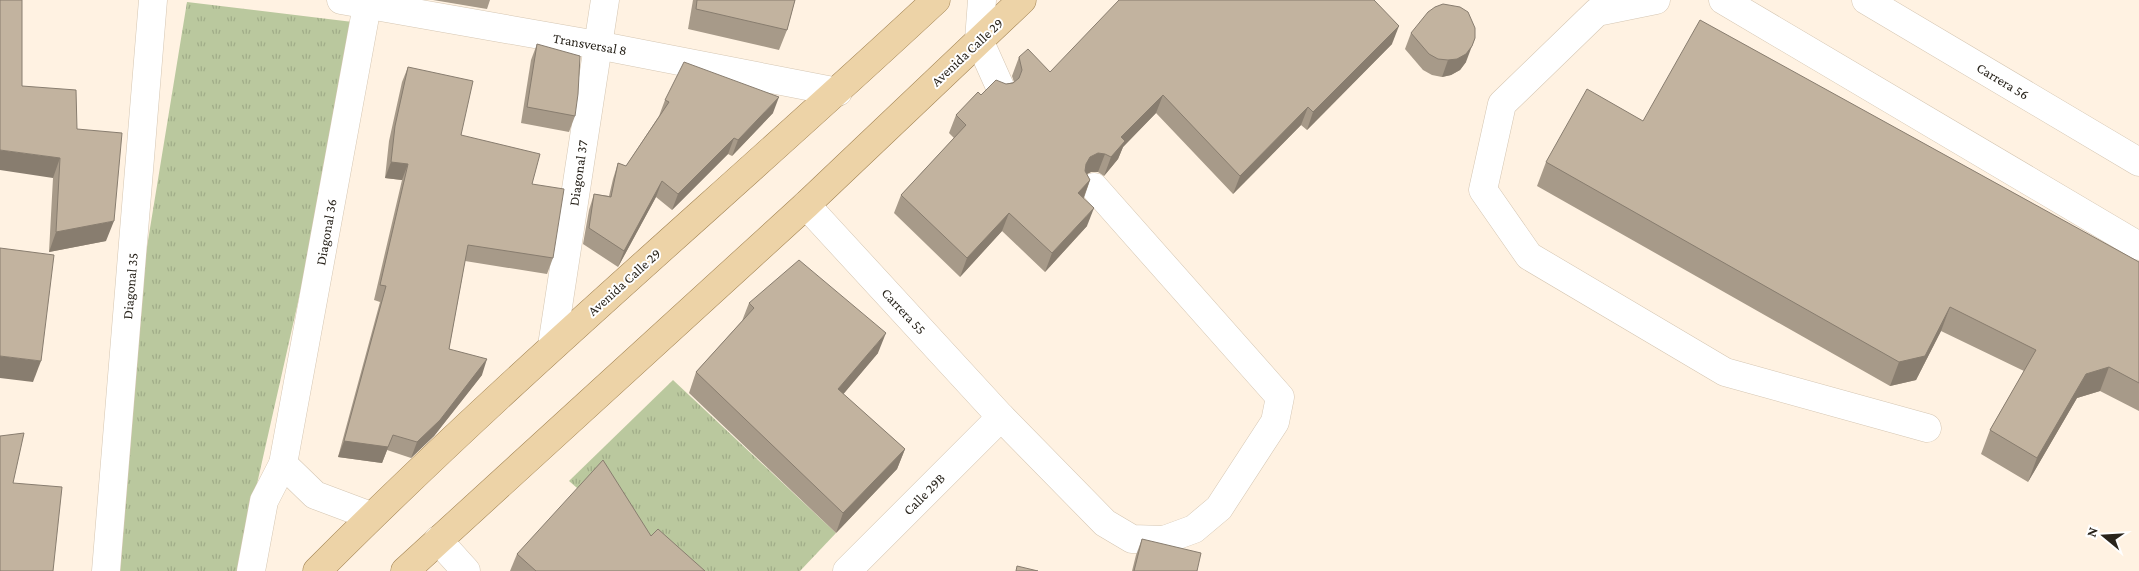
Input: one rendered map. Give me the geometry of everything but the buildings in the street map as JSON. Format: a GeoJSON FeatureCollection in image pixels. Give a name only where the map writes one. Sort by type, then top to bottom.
{"type":"FeatureCollection","features":[{"type":"Feature","properties":{"kind":"main road","name":"Avenida Calle 29"},"geometry":{"type":"LineString","coordinates":[[317,571],[372,516],[552,346],[838,92],[936,0]]}},
{"type":"Feature","properties":{"kind":"main road","name":"Avenida Calle 29"},"geometry":{"type":"LineString","coordinates":[[405,571],[806,205],[1022,0]]}},
{"type":"Feature","properties":{"kind":"street","name":"Diagonal 35"},"geometry":{"type":"LineString","coordinates":[[106,571],[153,0]]}},
{"type":"Feature","properties":{"kind":"street","name":"Diagonal 37"},"geometry":{"type":"LineString","coordinates":[[552,346],[605,0]]}},
{"type":"Feature","properties":{"kind":"street"},"geometry":{"type":"LineString","coordinates":[[982,0],[979,40],[1000,87]]}},
{"type":"Feature","properties":{"kind":"street"},"geometry":{"type":"LineString","coordinates":[[1656,0],[1597,12],[1502,104],[1483,190],[1529,256],[1725,372],[1927,428]]}},
{"type":"Feature","properties":{"kind":"street"},"geometry":{"type":"LineString","coordinates":[[1723,0],[2139,246]]}},
{"type":"Feature","properties":{"kind":"street","name":"Carrera 56"},"geometry":{"type":"LineString","coordinates":[[1866,0],[2139,162]]}},
{"type":"Feature","properties":{"kind":"street","name":"Transversal 8"},"geometry":{"type":"LineString","coordinates":[[359,1],[838,92]]}},
{"type":"Feature","properties":{"kind":"street","name":"Diagonal 36"},"geometry":{"type":"LineString","coordinates":[[251,571],[264,501],[283,464],[359,1]]}},
{"type":"Feature","properties":{"kind":"street","name":"Carrera 55"},"geometry":{"type":"LineString","coordinates":[[806,205],[1001,417],[1105,523],[1132,538],[1164,540],[1194,529],[1219,508],[1275,422],[1280,397],[1094,187]]}},
{"type":"Feature","properties":{"kind":"street","name":"Calle 29B"},"geometry":{"type":"LineString","coordinates":[[846,571],[1001,417]]}},
{"type":"Feature","properties":{"kind":"street"},"geometry":{"type":"LineString","coordinates":[[283,464],[315,495],[372,516]]}},
{"type":"Feature","properties":{"kind":"street"},"geometry":{"type":"LineString","coordinates":[[438,540],[466,571]]}},
{"type":"Feature","properties":{"kind":"green space"},"geometry":{"type":"Polygon","coordinates":[[[187,2],[361,23],[239,571],[114,571],[136,314],[187,2]]]}},
{"type":"Feature","properties":{"kind":"green space"},"geometry":{"type":"Polygon","coordinates":[[[673,380],[836,533],[800,571],[673,571],[569,481],[673,380]]]}}]}
